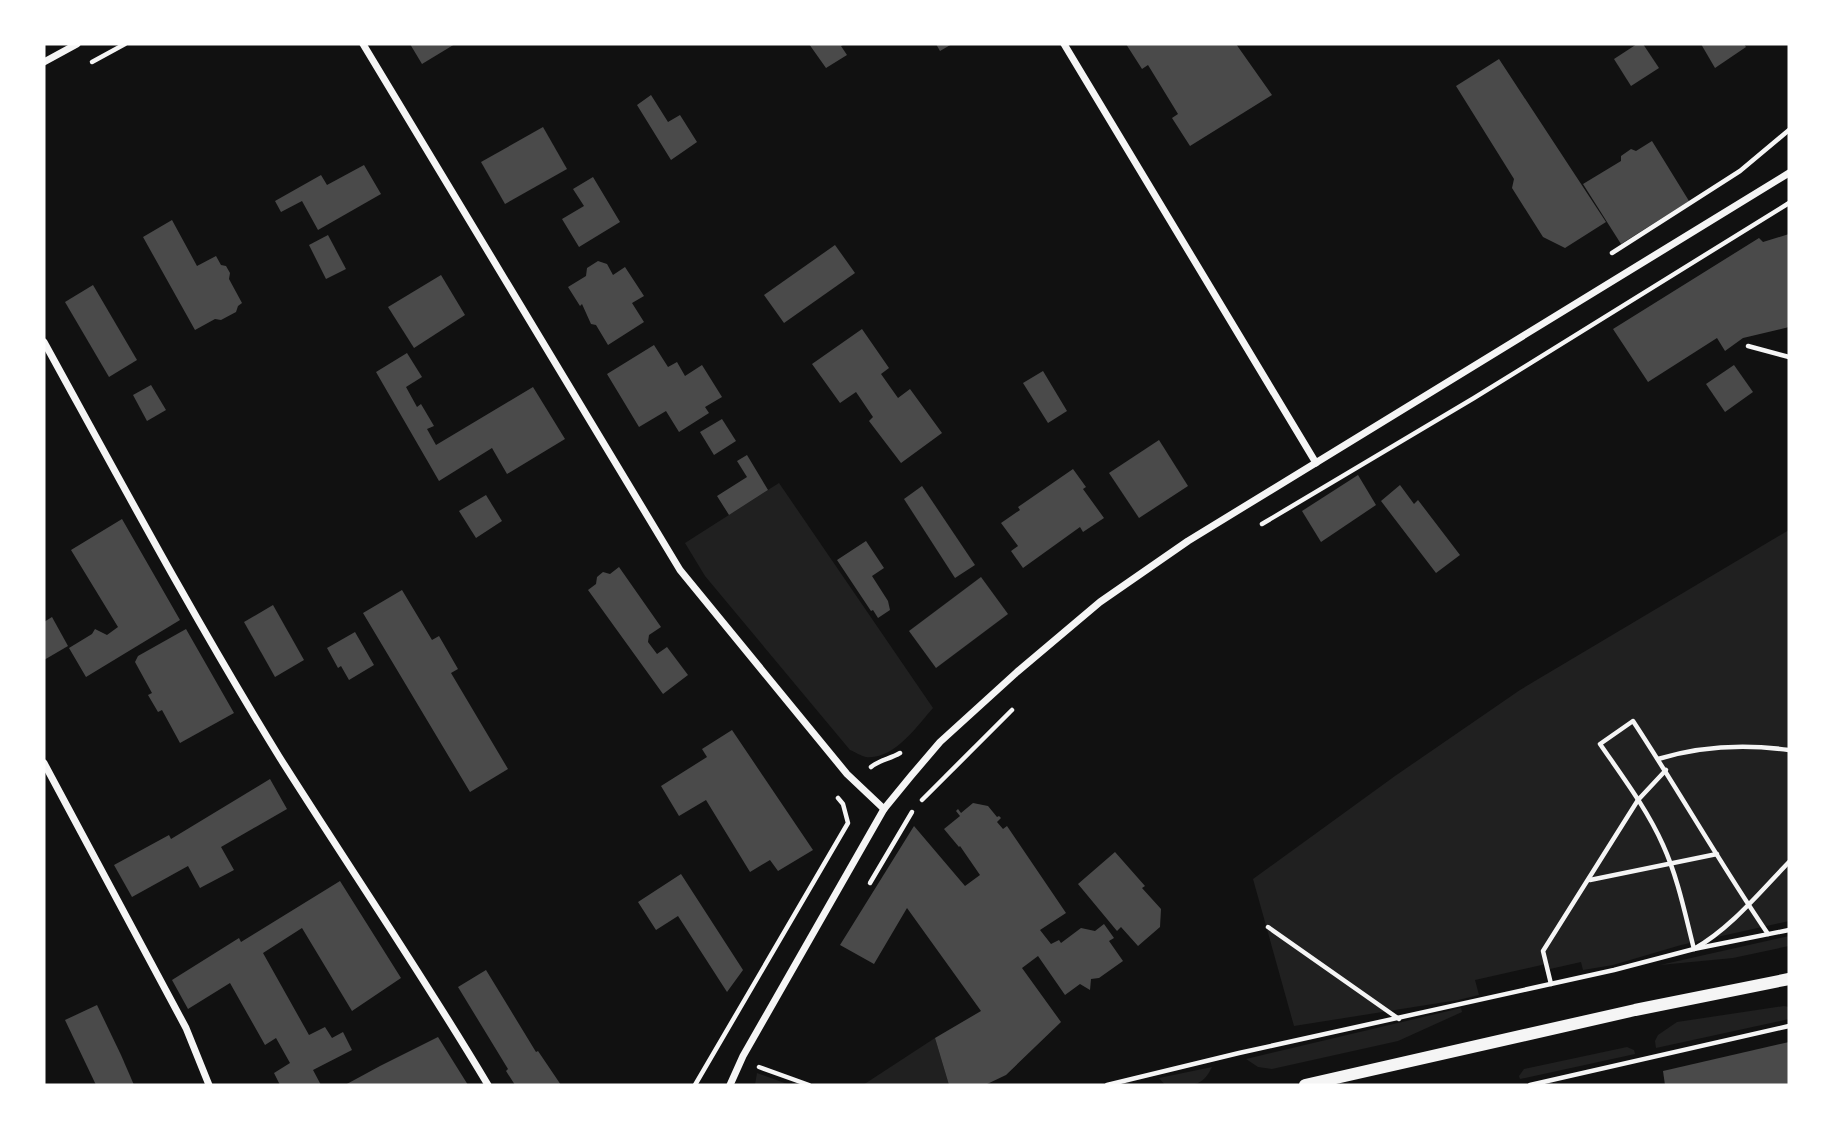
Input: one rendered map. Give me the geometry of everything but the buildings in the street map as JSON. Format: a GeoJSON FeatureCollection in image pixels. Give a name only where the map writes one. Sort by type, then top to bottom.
{"type":"FeatureCollection","features":[{"type":"Feature","properties":{"kind":"street"},"geometry":{"type":"LineString","coordinates":[[44,62],[78,44]]}},
{"type":"Feature","properties":{"kind":"street"},"geometry":{"type":"LineString","coordinates":[[363,44],[680,570],[847,774],[884,809]]}},
{"type":"Feature","properties":{"kind":"street"},"geometry":{"type":"LineString","coordinates":[[1064,44],[1315,463]]}},
{"type":"Feature","properties":{"kind":"street"},"geometry":{"type":"LineString","coordinates":[[730,1085],[743,1056],[884,809],[940,743],[1017,672],[1100,602],[1188,541],[1789,173]]}},
{"type":"Feature","properties":{"kind":"street"},"geometry":{"type":"LineString","coordinates":[[44,342],[176,582],[244,698],[488,1085]]}},
{"type":"Feature","properties":{"kind":"street"},"geometry":{"type":"LineString","coordinates":[[44,763],[186,1028],[209,1085]]}},
{"type":"Feature","properties":{"kind":"street"},"geometry":{"type":"LineString","coordinates":[[1305,1085],[1635,1010],[1789,979]]}},
{"type":"Feature","properties":{"kind":"path"},"geometry":{"type":"LineString","coordinates":[[1261,525],[1486,391],[1789,203]]}},
{"type":"Feature","properties":{"kind":"path"},"geometry":{"type":"LineString","coordinates":[[1748,346],[1789,357]]}},
{"type":"Feature","properties":{"kind":"path"},"geometry":{"type":"LineString","coordinates":[[869,884],[914,808],[1014,707]]}},
{"type":"Feature","properties":{"kind":"path"},"geometry":{"type":"LineString","coordinates":[[1694,949],[1670,863],[1650,818],[1600,744],[1633,721],[1768,934]]}},
{"type":"Feature","properties":{"kind":"path"},"geometry":{"type":"LineString","coordinates":[[1658,759],[1684,751],[1716,747],[1789,750]]}},
{"type":"Feature","properties":{"kind":"path"},"geometry":{"type":"LineString","coordinates":[[1551,984],[1543,951],[1638,800],[1665,771]]}},
{"type":"Feature","properties":{"kind":"path"},"geometry":{"type":"LineString","coordinates":[[695,1085],[848,823],[843,804],[834,793]]}},
{"type":"Feature","properties":{"kind":"path"},"geometry":{"type":"LineString","coordinates":[[1589,880],[1717,853]]}},
{"type":"Feature","properties":{"kind":"path"},"geometry":{"type":"LineString","coordinates":[[1694,949],[1714,938],[1789,862]]}},
{"type":"Feature","properties":{"kind":"path"},"geometry":{"type":"LineString","coordinates":[[1268,927],[1399,1020]]}},
{"type":"Feature","properties":{"kind":"path"},"geometry":{"type":"LineString","coordinates":[[1107,1085],[1239,1053],[1399,1020],[1694,949],[1789,930]]}},
{"type":"Feature","properties":{"kind":"path"},"geometry":{"type":"LineString","coordinates":[[1530,1085],[1789,1026]]}},
{"type":"Feature","properties":{"kind":"path"},"geometry":{"type":"LineString","coordinates":[[767,1056],[760,1068],[809,1085]]}},
{"type":"Feature","properties":{"kind":"shaded area"},"geometry":{"type":"Polygon","coordinates":[[[779,483],[933,708],[904,740],[886,753],[866,757],[850,750],[705,576],[685,543],[779,483]]]}},
{"type":"Feature","properties":{"kind":"shaded area"},"geometry":{"type":"Polygon","coordinates":[[[1789,530],[1789,921],[1681,945],[1613,965],[1583,970],[1581,962],[1550,969],[1546,964],[1475,980],[1479,995],[1458,1000],[1294,1026],[1253,879],[1520,690],[1789,530]]]}},
{"type":"Feature","properties":{"kind":"shaded area"},"geometry":{"type":"Polygon","coordinates":[[[1789,936],[1789,946],[1733,958],[1660,965],[1789,936]]]}},
{"type":"Feature","properties":{"kind":"shaded area"},"geometry":{"type":"Polygon","coordinates":[[[1789,1007],[1789,1019],[1656,1048],[1658,1035],[1677,1022],[1789,1007]]]}},
{"type":"Feature","properties":{"kind":"shaded area"},"geometry":{"type":"Polygon","coordinates":[[[1461,1008],[1462,1012],[1398,1041],[1272,1069],[1258,1067],[1246,1059],[1461,1008]]]}},
{"type":"Feature","properties":{"kind":"shaded area"},"geometry":{"type":"Polygon","coordinates":[[[935,1038],[949,1085],[863,1085],[935,1038]]]}},
{"type":"Feature","properties":{"kind":"shaded area"},"geometry":{"type":"Polygon","coordinates":[[[1627,1047],[1634,1050],[1635,1054],[1520,1079],[1519,1076],[1524,1069],[1627,1047]]]}},
{"type":"Feature","properties":{"kind":"shaded area"},"geometry":{"type":"Polygon","coordinates":[[[1212,1067],[1203,1080],[1193,1085],[1165,1085],[1159,1078],[1212,1067]]]}},
{"type":"Feature","properties":{"kind":"shaded area"},"geometry":{"type":"Polygon","coordinates":[[[757,1073],[790,1085],[755,1085],[757,1073]]]}}]}
